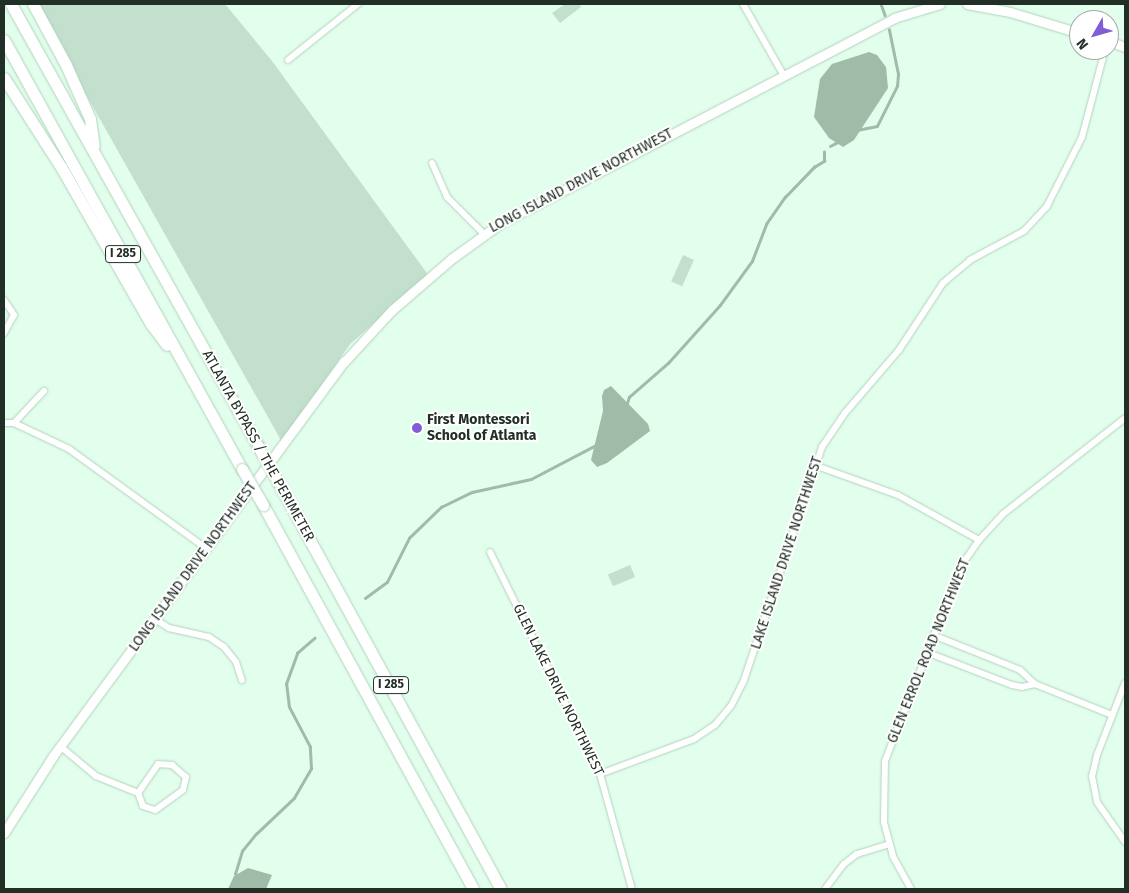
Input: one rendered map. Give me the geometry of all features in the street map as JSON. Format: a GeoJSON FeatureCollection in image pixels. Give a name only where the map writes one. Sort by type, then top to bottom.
{"type":"FeatureCollection","features":[{"type":"Feature","properties":{"kind":"highway","name":"ATLANTA BYPASS / THE PERIMETER"},"geometry":{"type":"LineString","coordinates":[[11,4],[278,482],[501,889]]}},
{"type":"Feature","properties":{"kind":"highway"},"geometry":{"type":"LineString","coordinates":[[33,4],[66,65],[90,119],[95,153]]}},
{"type":"Feature","properties":{"kind":"highway","name":"ATLANTA BYPASS / THE PERIMETER"},"geometry":{"type":"LineString","coordinates":[[4,40],[263,504],[473,889]]}},
{"type":"Feature","properties":{"kind":"highway"},"geometry":{"type":"LineString","coordinates":[[4,78],[61,167],[151,324],[196,385]]}},
{"type":"Feature","properties":{"kind":"street"},"geometry":{"type":"LineString","coordinates":[[288,60],[357,4]]}},
{"type":"Feature","properties":{"kind":"street"},"geometry":{"type":"LineString","coordinates":[[743,4],[783,74]]}},
{"type":"Feature","properties":{"kind":"street","name":"LONG ISLAND DRIVE NORTHWEST"},"geometry":{"type":"LineString","coordinates":[[4,833],[60,746],[156,619],[206,548],[361,342],[397,306],[484,234],[783,74],[894,18],[940,4]]}},
{"type":"Feature","properties":{"kind":"street"},"geometry":{"type":"LineString","coordinates":[[967,4],[1069,30]]}},
{"type":"Feature","properties":{"kind":"street","name":"LAKE ISLAND DRIVE NORTHWEST"},"geometry":{"type":"LineString","coordinates":[[600,774],[694,739],[715,725],[731,706],[744,680],[814,465],[835,426],[899,350],[943,283],[970,260],[1024,231],[1047,206],[1082,137],[1102,60]]}},
{"type":"Feature","properties":{"kind":"street"},"geometry":{"type":"LineString","coordinates":[[432,163],[447,197],[484,234]]}},
{"type":"Feature","properties":{"kind":"street"},"geometry":{"type":"LineString","coordinates":[[4,300],[14,315],[4,333]]}},
{"type":"Feature","properties":{"kind":"street"},"geometry":{"type":"LineString","coordinates":[[14,423],[44,391]]}},
{"type":"Feature","properties":{"kind":"street","name":"GLEN ERROL ROAD NORTHWEST"},"geometry":{"type":"LineString","coordinates":[[911,889],[889,844],[882,802],[885,761],[961,566],[979,540],[1003,514],[1125,418]]}},
{"type":"Feature","properties":{"kind":"street"},"geometry":{"type":"LineString","coordinates":[[4,423],[14,423],[69,448],[206,548]]}},
{"type":"Feature","properties":{"kind":"street"},"geometry":{"type":"LineString","coordinates":[[814,465],[898,495],[979,540]]}},
{"type":"Feature","properties":{"kind":"street","name":"GLEN LAKE DRIVE NORTHWEST"},"geometry":{"type":"LineString","coordinates":[[490,552],[600,774],[632,889]]}},
{"type":"Feature","properties":{"kind":"street"},"geometry":{"type":"LineString","coordinates":[[156,619],[170,628],[209,637],[224,647],[236,662],[242,680]]}},
{"type":"Feature","properties":{"kind":"street"},"geometry":{"type":"LineString","coordinates":[[933,635],[1020,670],[1035,684],[1112,715]]}},
{"type":"Feature","properties":{"kind":"street"},"geometry":{"type":"LineString","coordinates":[[926,652],[1012,685],[1022,687],[1035,684]]}},
{"type":"Feature","properties":{"kind":"street"},"geometry":{"type":"LineString","coordinates":[[1125,682],[1094,763],[1094,792],[1102,812],[1125,842]]}},
{"type":"Feature","properties":{"kind":"street"},"geometry":{"type":"LineString","coordinates":[[60,746],[96,776],[138,793],[143,806],[155,810],[183,790],[186,777],[172,765],[158,764],[138,793]]}},
{"type":"Feature","properties":{"kind":"street"},"geometry":{"type":"LineString","coordinates":[[825,889],[844,864],[857,854],[889,844]]}},
{"type":"Feature","properties":{"kind":"shaded area"},"geometry":{"type":"Polygon","coordinates":[[[35,4],[225,4],[272,61],[429,276],[350,344],[282,442],[35,4]]]}},
{"type":"Feature","properties":{"kind":"shaded area"},"geometry":{"type":"Polygon","coordinates":[[[565,4],[579,4],[581,7],[560,23],[552,13],[565,4]]]}},
{"type":"Feature","properties":{"kind":"shaded area"},"geometry":{"type":"Polygon","coordinates":[[[869,52],[877,55],[886,67],[888,88],[854,140],[843,147],[829,138],[814,117],[820,79],[832,64],[869,52]]]}},
{"type":"Feature","properties":{"kind":"shaded area"},"geometry":{"type":"Polygon","coordinates":[[[683,255],[694,260],[682,286],[671,281],[683,255]]]}},
{"type":"Feature","properties":{"kind":"shaded area"},"geometry":{"type":"Polygon","coordinates":[[[611,386],[648,424],[650,431],[607,463],[597,467],[591,460],[603,411],[602,396],[604,390],[611,386]]]}},
{"type":"Feature","properties":{"kind":"shaded area"},"geometry":{"type":"Polygon","coordinates":[[[630,565],[635,577],[613,586],[608,574],[630,565]]]}},
{"type":"Feature","properties":{"kind":"shaded area"},"geometry":{"type":"Polygon","coordinates":[[[248,868],[272,875],[266,889],[228,889],[234,876],[248,868]]]}},
{"type":"Feature","properties":{"kind":"waterway"},"geometry":{"type":"LineString","coordinates":[[881,4],[885,15]]}},
{"type":"Feature","properties":{"kind":"waterway"},"geometry":{"type":"LineString","coordinates":[[857,130],[877,126],[897,86],[898,74],[889,30]]}},
{"type":"Feature","properties":{"kind":"waterway"},"geometry":{"type":"LineString","coordinates":[[830,146],[838,142]]}},
{"type":"Feature","properties":{"kind":"waterway"},"geometry":{"type":"LineString","coordinates":[[627,403],[629,397],[668,363],[720,305],[752,261],[766,224],[785,197],[814,167],[824,161],[824,152]]}},
{"type":"Feature","properties":{"kind":"waterway"},"geometry":{"type":"LineString","coordinates":[[365,598],[387,582],[409,538],[441,507],[472,492],[531,479],[594,446]]}},
{"type":"Feature","properties":{"kind":"waterway"},"geometry":{"type":"LineString","coordinates":[[235,874],[242,851],[256,834],[294,798],[311,769],[310,747],[289,707],[286,684],[297,653],[314,638]]}},
{"type":"Feature","properties":{"kind":"place","name":"First Montessori School of Atlanta"},"geometry":{"type":"Point","coordinates":[417,428]}}]}
